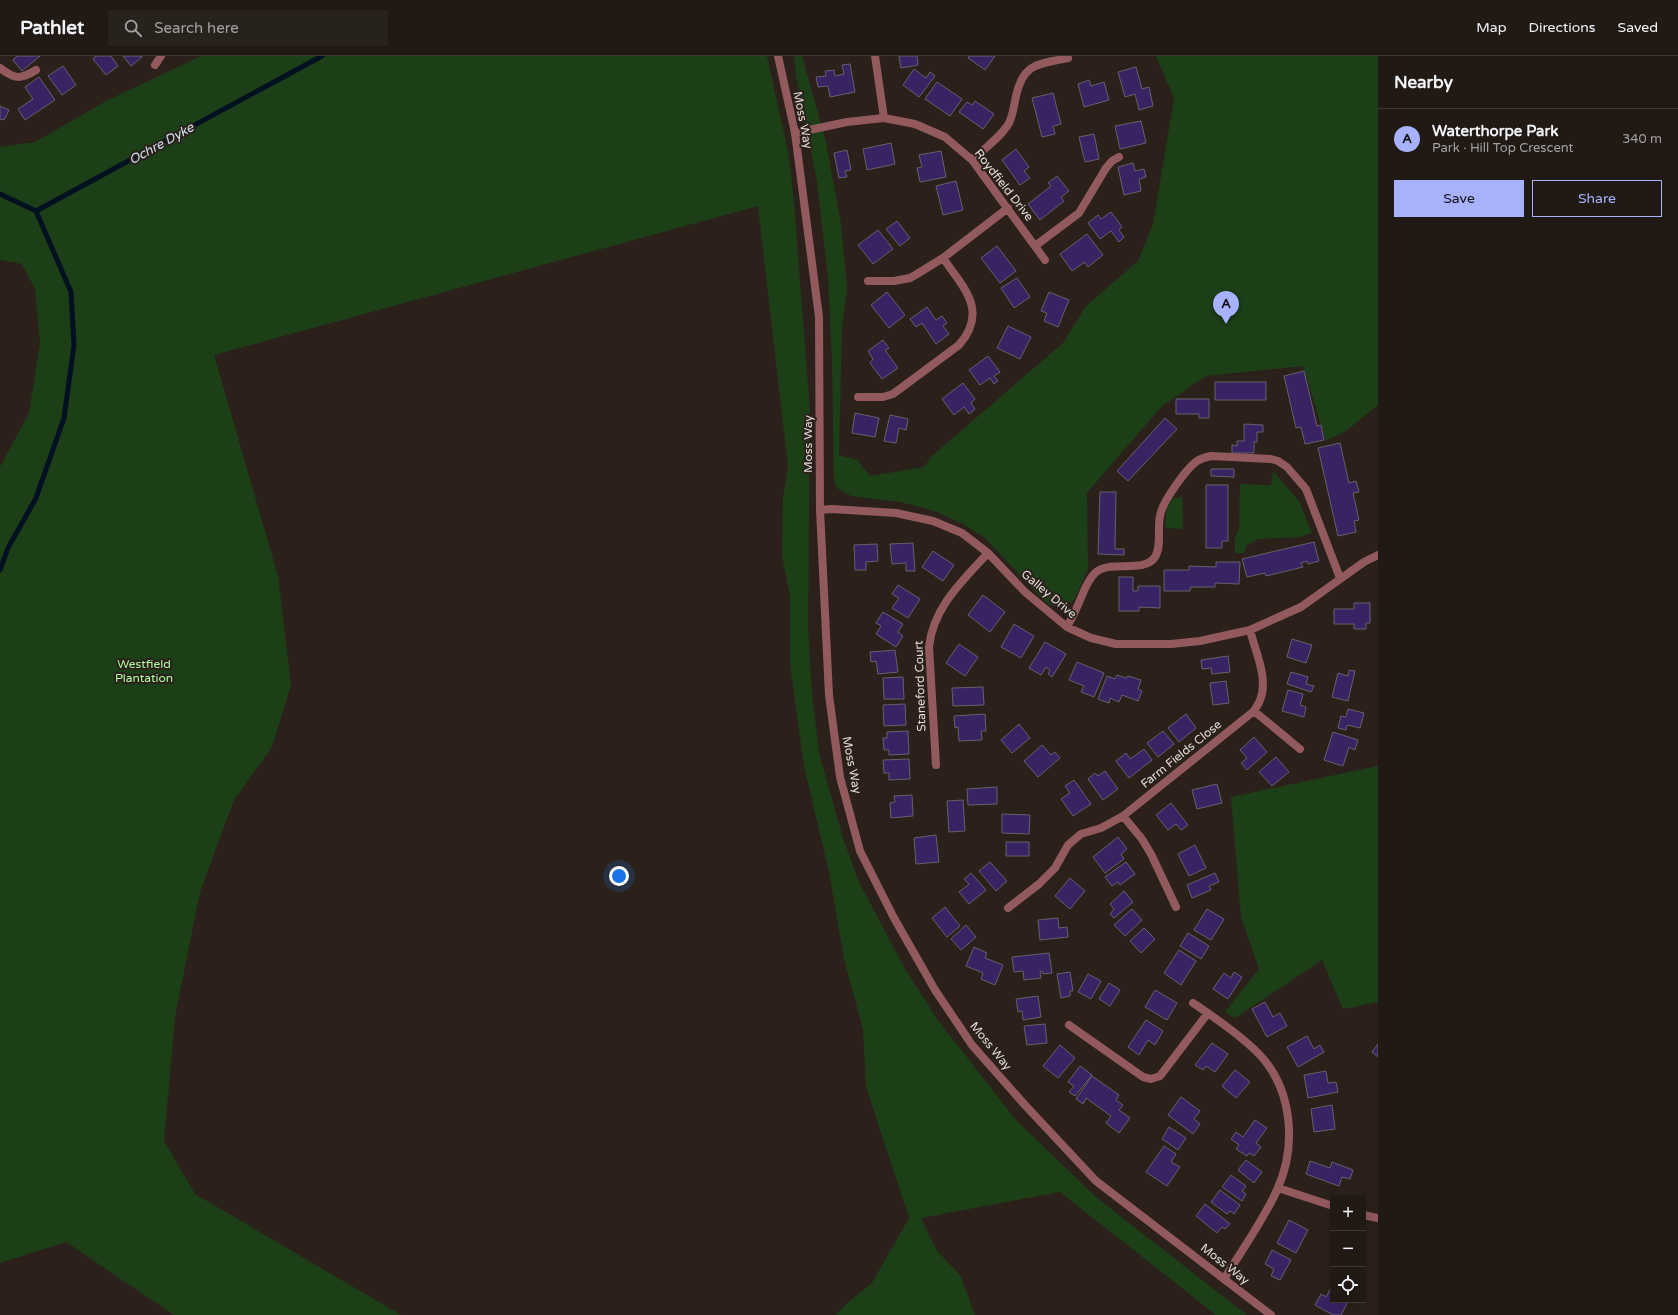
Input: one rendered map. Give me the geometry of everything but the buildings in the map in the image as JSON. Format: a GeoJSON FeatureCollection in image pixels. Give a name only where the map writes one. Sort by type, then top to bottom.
{"type":"FeatureCollection","features":[{"type":"Feature","properties":{"kind":"street"},"geometry":{"type":"LineString","coordinates":[[155,65],[161,56]]}},
{"type":"Feature","properties":{"kind":"street","name":"Moss Way"},"geometry":{"type":"LineString","coordinates":[[778,56],[795,133],[819,317],[820,510],[829,695],[840,777],[860,851],[894,918],[935,990],[972,1045],[1024,1104],[1096,1181],[1271,1315]]}},
{"type":"Feature","properties":{"kind":"street"},"geometry":{"type":"LineString","coordinates":[[875,56],[884,118]]}},
{"type":"Feature","properties":{"kind":"street"},"geometry":{"type":"LineString","coordinates":[[972,160],[1002,132],[1008,123],[1021,79],[1028,70],[1039,64],[1068,58]]}},
{"type":"Feature","properties":{"kind":"street"},"geometry":{"type":"LineString","coordinates":[[0,68],[12,77],[28,75],[36,70]]}},
{"type":"Feature","properties":{"kind":"street","name":"Roydfield Drive"},"geometry":{"type":"LineString","coordinates":[[795,133],[847,122],[884,118],[915,124],[945,137],[972,160],[1045,260]]}},
{"type":"Feature","properties":{"kind":"street"},"geometry":{"type":"LineString","coordinates":[[1034,246],[1079,213],[1106,168],[1112,161],[1119,157]]}},
{"type":"Feature","properties":{"kind":"street"},"geometry":{"type":"LineString","coordinates":[[868,281],[894,281],[910,278],[943,258],[1008,208]]}},
{"type":"Feature","properties":{"kind":"street"},"geometry":{"type":"LineString","coordinates":[[858,397],[883,397],[893,394],[959,345],[966,336],[973,315],[970,297],[943,258]]}},
{"type":"Feature","properties":{"kind":"street"},"geometry":{"type":"LineString","coordinates":[[1067,627],[1086,584],[1095,572],[1106,567],[1144,565],[1154,559],[1158,552],[1159,517],[1161,507],[1168,495],[1195,462],[1202,458],[1211,456],[1271,458],[1287,467],[1306,489],[1340,578]]}},
{"type":"Feature","properties":{"kind":"street","name":"Galley Drive"},"geometry":{"type":"LineString","coordinates":[[820,510],[832,509],[896,513],[933,521],[962,533],[988,553],[1025,592],[1067,627],[1091,638],[1116,644],[1130,645],[1186,642],[1250,630],[1302,607],[1340,578],[1364,562],[1378,555]]}},
{"type":"Feature","properties":{"kind":"street","name":"Staneford Court"},"geometry":{"type":"LineString","coordinates":[[936,765],[929,647],[930,634],[934,621],[942,606],[960,583],[988,553]]}},
{"type":"Feature","properties":{"kind":"street","name":"Farm Fields Close"},"geometry":{"type":"LineString","coordinates":[[1008,908],[1039,884],[1055,868],[1068,844],[1081,834],[1101,828],[1123,816],[1254,711],[1260,700],[1263,688],[1262,676],[1250,630]]}},
{"type":"Feature","properties":{"kind":"street"},"geometry":{"type":"LineString","coordinates":[[1254,711],[1300,749]]}},
{"type":"Feature","properties":{"kind":"street"},"geometry":{"type":"LineString","coordinates":[[1123,816],[1142,839],[1151,854],[1176,907]]}},
{"type":"Feature","properties":{"kind":"street"},"geometry":{"type":"LineString","coordinates":[[1193,1003],[1242,1039],[1259,1054],[1280,1086],[1286,1102],[1289,1144],[1278,1188],[1224,1279]]}},
{"type":"Feature","properties":{"kind":"street"},"geometry":{"type":"LineString","coordinates":[[1069,1024],[1143,1078],[1151,1079],[1160,1076],[1208,1013]]}},
{"type":"Feature","properties":{"kind":"street"},"geometry":{"type":"LineString","coordinates":[[1278,1188],[1330,1205]]}},
{"type":"Feature","properties":{"kind":"street"},"geometry":{"type":"LineString","coordinates":[[1366,1216],[1378,1218]]}},
{"type":"Feature","properties":{"kind":"green space","name":"Westfield Plantation"},"geometry":{"type":"Polygon","coordinates":[[[201,56],[767,56],[789,156],[810,411],[808,627],[812,693],[819,753],[843,838],[858,880],[904,967],[937,1019],[1016,1120],[1097,1198],[1247,1315],[1216,1315],[1060,1192],[921,1218],[937,1251],[960,1275],[975,1315],[836,1315],[846,1304],[872,1283],[909,1218],[866,1087],[863,1029],[844,959],[829,872],[804,766],[790,664],[790,596],[782,555],[783,497],[788,466],[758,206],[214,355],[278,576],[291,685],[272,747],[234,800],[200,892],[175,1017],[164,1141],[195,1194],[401,1315],[174,1315],[66,1242],[0,1263],[0,467],[29,413],[40,343],[35,289],[22,264],[0,260],[0,147],[35,142],[108,100],[201,56]]]}},
{"type":"Feature","properties":{"kind":"green space"},"geometry":{"type":"Polygon","coordinates":[[[794,56],[802,56],[826,142],[841,224],[847,288],[842,327],[839,455],[857,460],[870,476],[924,467],[932,456],[1063,343],[1086,306],[1138,261],[1153,224],[1174,98],[1156,56],[1378,56],[1378,405],[1346,431],[1326,441],[1303,366],[1206,376],[1161,407],[1087,493],[1088,569],[1074,600],[1062,608],[1049,605],[986,539],[963,524],[935,511],[900,502],[851,496],[837,488],[834,481],[832,361],[828,277],[817,182],[796,76],[794,56]]]}},
{"type":"Feature","properties":{"kind":"green space"},"geometry":{"type":"Polygon","coordinates":[[[1273,471],[1299,501],[1312,533],[1300,537],[1258,539],[1247,545],[1244,553],[1235,553],[1235,538],[1239,528],[1240,484],[1271,485],[1273,471]]]}},
{"type":"Feature","properties":{"kind":"green space"},"geometry":{"type":"Polygon","coordinates":[[[1182,497],[1183,529],[1165,528],[1167,508],[1173,498],[1182,497]]]}},
{"type":"Feature","properties":{"kind":"green space"},"geometry":{"type":"Polygon","coordinates":[[[1378,766],[1378,1002],[1343,1009],[1322,960],[1235,1018],[1225,1012],[1259,969],[1241,917],[1231,797],[1378,766]]]}},
{"type":"Feature","properties":{"kind":"waterway","name":"Ochre Dyke"},"geometry":{"type":"LineString","coordinates":[[0,194],[36,211],[322,56]]}},
{"type":"Feature","properties":{"kind":"waterway"},"geometry":{"type":"LineString","coordinates":[[0,570],[8,548],[36,498],[64,418],[74,345],[71,292],[36,211]]}},
{"type":"Feature","properties":{"kind":"place","name":"Waterthorpe Park"},"geometry":{"type":"Point","coordinates":[1226,324]}}]}
